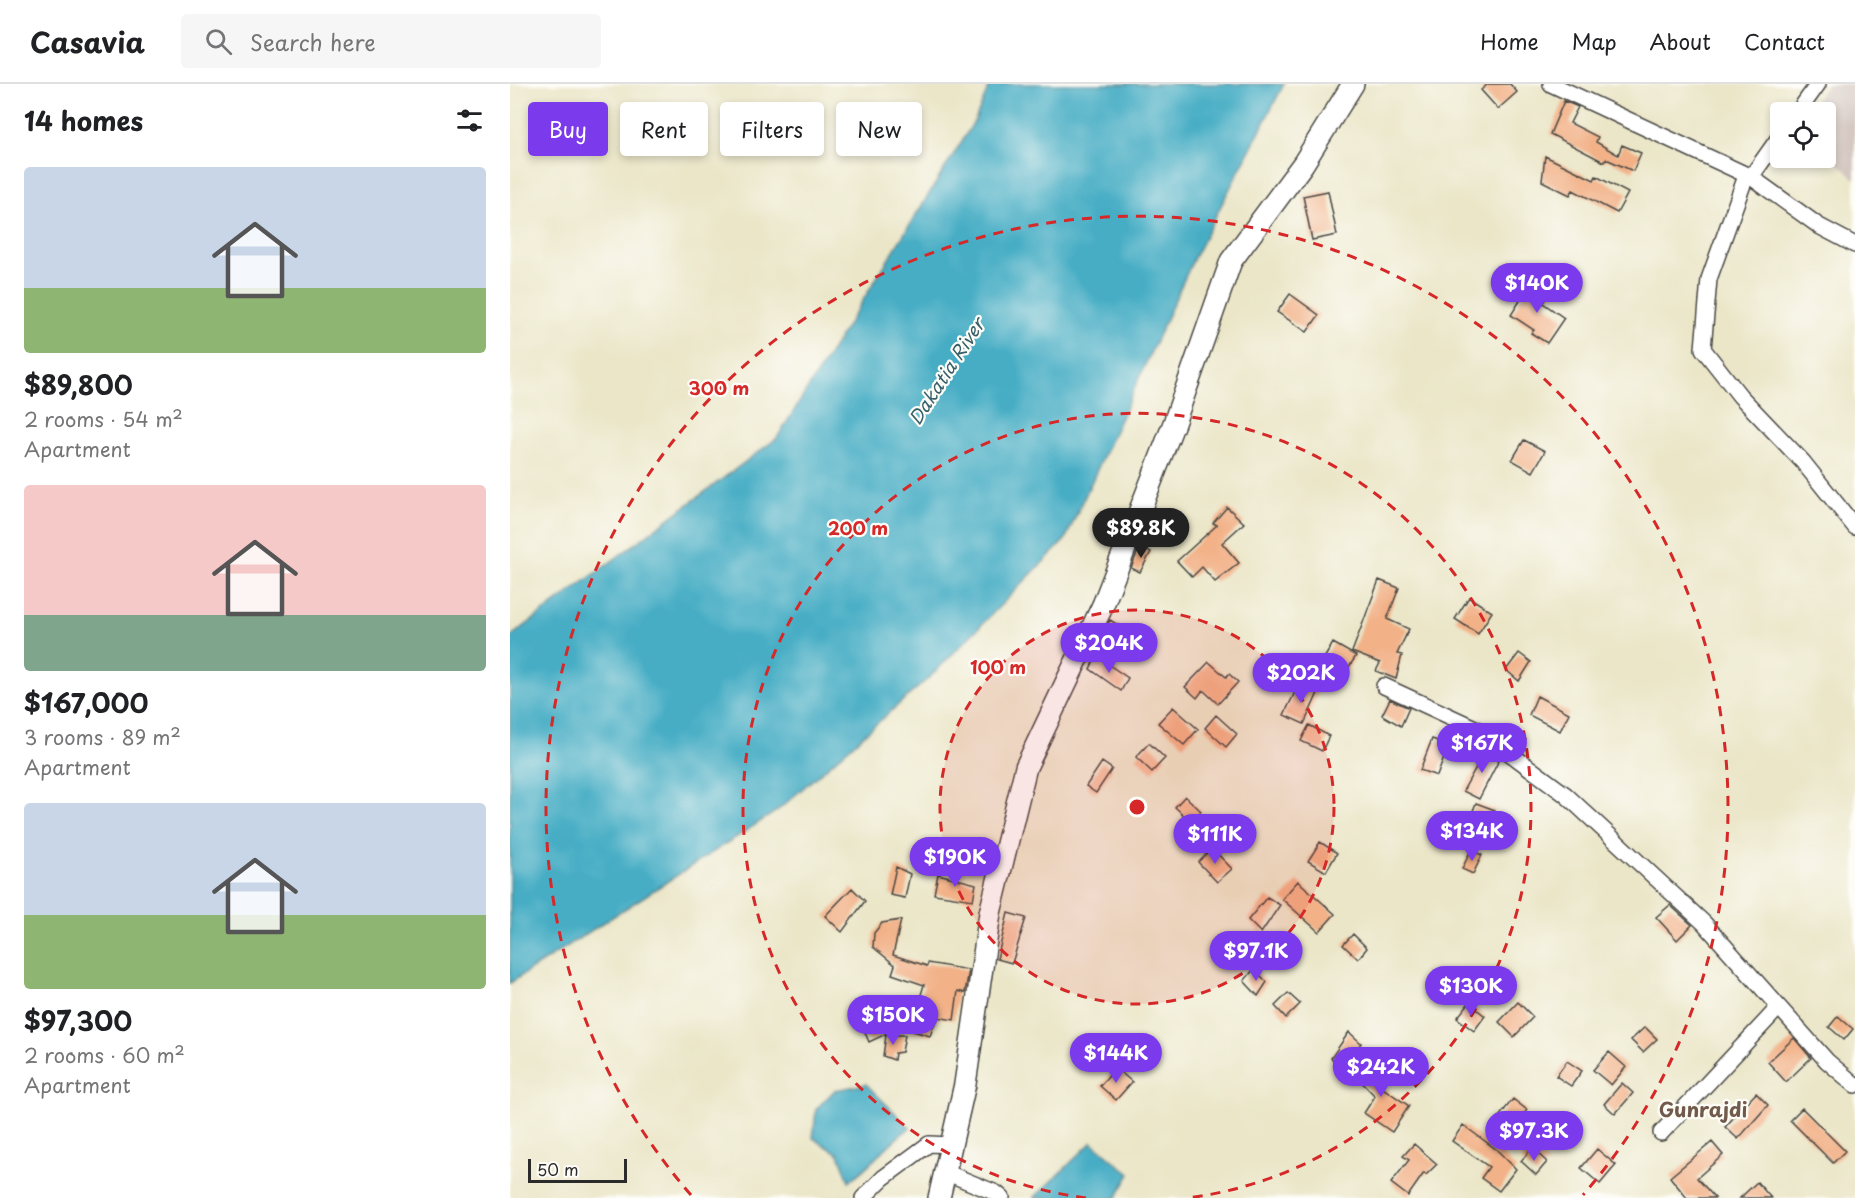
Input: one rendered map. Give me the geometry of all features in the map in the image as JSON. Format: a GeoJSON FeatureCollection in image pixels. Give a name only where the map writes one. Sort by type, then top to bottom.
{"type":"FeatureCollection","features":[{"type":"Feature","properties":{"kind":"main road"},"geometry":{"type":"LineString","coordinates":[[939,1198],[965,1084],[990,913],[1026,767],[1103,605],[1174,423],[1231,261],[1303,164],[1353,84]]}},
{"type":"Feature","properties":{"kind":"street"},"geometry":{"type":"LineString","coordinates":[[1551,84],[1748,177],[1819,226],[1855,245]]}},
{"type":"Feature","properties":{"kind":"street"},"geometry":{"type":"LineString","coordinates":[[1805,102],[1818,84]]}},
{"type":"Feature","properties":{"kind":"street"},"geometry":{"type":"LineString","coordinates":[[1770,149],[1748,177],[1709,279],[1703,349],[1740,396],[1803,462],[1855,526]]}},
{"type":"Feature","properties":{"kind":"street"},"geometry":{"type":"LineString","coordinates":[[1384,686],[1477,729],[1566,795],[1704,922],[1827,1061],[1855,1085]]}},
{"type":"Feature","properties":{"kind":"street"},"geometry":{"type":"LineString","coordinates":[[1661,1132],[1779,1007]]}},
{"type":"Feature","properties":{"kind":"street"},"geometry":{"type":"LineString","coordinates":[[863,1198],[883,1178],[929,1143],[951,1145]]}},
{"type":"Feature","properties":{"kind":"street"},"geometry":{"type":"LineString","coordinates":[[945,1172],[996,1193],[1002,1198]]}},
{"type":"Feature","properties":{"kind":"shaded area"},"geometry":{"type":"Polygon","coordinates":[[[1828,84],[1855,84],[1855,179],[1836,161],[1836,102],[1814,102],[1828,84]]]}},
{"type":"Feature","properties":{"kind":"water","name":"Dakatia River"},"geometry":{"type":"Polygon","coordinates":[[[990,84],[1284,84],[1194,258],[1065,540],[930,677],[777,811],[510,983],[510,637],[777,438],[975,120],[990,84]]]}},
{"type":"Feature","properties":{"kind":"water"},"geometry":{"type":"Polygon","coordinates":[[[866,1084],[910,1128],[849,1181],[839,1154],[813,1138],[816,1109],[835,1090],[866,1084]]]}},
{"type":"Feature","properties":{"kind":"water"},"geometry":{"type":"Polygon","coordinates":[[[1092,1142],[1130,1174],[1116,1198],[1034,1198],[1092,1142]]]}},
{"type":"Feature","properties":{"kind":"building"},"geometry":{"type":"Polygon","coordinates":[[[1488,84],[1510,84],[1517,92],[1498,109],[1481,90],[1488,84]]]}},
{"type":"Feature","properties":{"kind":"building"},"geometry":{"type":"Polygon","coordinates":[[[1564,101],[1578,107],[1570,123],[1598,137],[1596,142],[1618,155],[1622,145],[1641,153],[1633,171],[1606,159],[1604,162],[1550,134],[1564,101]]]}},
{"type":"Feature","properties":{"kind":"building"},"geometry":{"type":"Polygon","coordinates":[[[1545,156],[1594,180],[1596,176],[1628,193],[1617,213],[1573,190],[1570,195],[1542,181],[1545,156]]]}},
{"type":"Feature","properties":{"kind":"building"},"geometry":{"type":"Polygon","coordinates":[[[1328,191],[1337,235],[1312,240],[1303,196],[1328,191]]]}},
{"type":"Feature","properties":{"kind":"building"},"geometry":{"type":"Polygon","coordinates":[[[1550,265],[1570,268],[1564,284],[1548,281],[1550,265]]]}},
{"type":"Feature","properties":{"kind":"building"},"geometry":{"type":"Polygon","coordinates":[[[1531,283],[1548,294],[1543,303],[1564,318],[1547,343],[1531,333],[1534,330],[1511,315],[1531,283]]]}},
{"type":"Feature","properties":{"kind":"building"},"geometry":{"type":"Polygon","coordinates":[[[1290,294],[1319,315],[1307,332],[1277,312],[1290,294]]]}},
{"type":"Feature","properties":{"kind":"building"},"geometry":{"type":"Polygon","coordinates":[[[1524,440],[1545,451],[1533,472],[1512,460],[1524,440]]]}},
{"type":"Feature","properties":{"kind":"building"},"geometry":{"type":"Polygon","coordinates":[[[1227,507],[1244,523],[1222,543],[1239,563],[1215,582],[1202,567],[1192,577],[1177,561],[1217,525],[1213,523],[1227,507]]]}},
{"type":"Feature","properties":{"kind":"building"},"geometry":{"type":"Polygon","coordinates":[[[1140,546],[1151,552],[1140,572],[1131,568],[1140,546]]]}},
{"type":"Feature","properties":{"kind":"building"},"geometry":{"type":"Polygon","coordinates":[[[1379,580],[1399,588],[1387,619],[1409,629],[1397,654],[1402,655],[1396,679],[1376,671],[1380,663],[1352,652],[1379,580]]]}},
{"type":"Feature","properties":{"kind":"building"},"geometry":{"type":"Polygon","coordinates":[[[1469,597],[1492,612],[1478,634],[1455,619],[1469,597]]]}},
{"type":"Feature","properties":{"kind":"building"},"geometry":{"type":"Polygon","coordinates":[[[1110,620],[1145,642],[1135,658],[1102,636],[1110,620]]]}},
{"type":"Feature","properties":{"kind":"building"},"geometry":{"type":"Polygon","coordinates":[[[1333,643],[1356,656],[1344,675],[1322,662],[1333,643]]]}},
{"type":"Feature","properties":{"kind":"building"},"geometry":{"type":"Polygon","coordinates":[[[1519,653],[1531,662],[1519,681],[1506,670],[1519,653]]]}},
{"type":"Feature","properties":{"kind":"building"},"geometry":{"type":"Polygon","coordinates":[[[1096,656],[1128,678],[1121,691],[1090,669],[1096,656]]]}},
{"type":"Feature","properties":{"kind":"building"},"geometry":{"type":"Polygon","coordinates":[[[1209,662],[1226,677],[1229,674],[1238,682],[1218,704],[1203,690],[1197,698],[1185,687],[1209,662]]]}},
{"type":"Feature","properties":{"kind":"building"},"geometry":{"type":"Polygon","coordinates":[[[1299,684],[1318,693],[1304,724],[1284,715],[1299,684]]]}},
{"type":"Feature","properties":{"kind":"building"},"geometry":{"type":"Polygon","coordinates":[[[1537,696],[1569,713],[1560,731],[1529,715],[1537,696]]]}},
{"type":"Feature","properties":{"kind":"building"},"geometry":{"type":"Polygon","coordinates":[[[1390,699],[1409,708],[1401,726],[1382,715],[1390,699]]]}},
{"type":"Feature","properties":{"kind":"building"},"geometry":{"type":"Polygon","coordinates":[[[1173,707],[1198,729],[1184,745],[1158,723],[1173,707]]]}},
{"type":"Feature","properties":{"kind":"building"},"geometry":{"type":"Polygon","coordinates":[[[1216,715],[1237,734],[1226,747],[1205,728],[1216,715]]]}},
{"type":"Feature","properties":{"kind":"building"},"geometry":{"type":"Polygon","coordinates":[[[1309,725],[1329,736],[1322,751],[1301,741],[1309,725]]]}},
{"type":"Feature","properties":{"kind":"building"},"geometry":{"type":"Polygon","coordinates":[[[1432,739],[1449,745],[1437,776],[1420,770],[1432,739]]]}},
{"type":"Feature","properties":{"kind":"building"},"geometry":{"type":"Polygon","coordinates":[[[1149,743],[1165,758],[1152,772],[1136,757],[1149,743]]]}},
{"type":"Feature","properties":{"kind":"building"},"geometry":{"type":"Polygon","coordinates":[[[1486,749],[1500,758],[1479,799],[1463,791],[1486,749]]]}},
{"type":"Feature","properties":{"kind":"building"},"geometry":{"type":"Polygon","coordinates":[[[1102,762],[1112,769],[1096,793],[1086,786],[1102,762]]]}},
{"type":"Feature","properties":{"kind":"building"},"geometry":{"type":"Polygon","coordinates":[[[1185,796],[1201,811],[1191,822],[1175,807],[1185,796]]]}},
{"type":"Feature","properties":{"kind":"building"},"geometry":{"type":"Polygon","coordinates":[[[1476,803],[1495,810],[1480,838],[1466,829],[1476,803]]]}},
{"type":"Feature","properties":{"kind":"building"},"geometry":{"type":"Polygon","coordinates":[[[1320,842],[1337,853],[1326,872],[1308,861],[1320,842]]]}},
{"type":"Feature","properties":{"kind":"building"},"geometry":{"type":"Polygon","coordinates":[[[1212,848],[1232,869],[1217,882],[1198,862],[1212,848]]]}},
{"type":"Feature","properties":{"kind":"building"},"geometry":{"type":"Polygon","coordinates":[[[1471,850],[1482,855],[1473,874],[1462,869],[1471,850]]]}},
{"type":"Feature","properties":{"kind":"building"},"geometry":{"type":"Polygon","coordinates":[[[896,867],[910,874],[905,898],[890,895],[896,867]]]}},
{"type":"Feature","properties":{"kind":"building"},"geometry":{"type":"Polygon","coordinates":[[[938,874],[976,884],[973,900],[934,894],[938,874]]]}},
{"type":"Feature","properties":{"kind":"building"},"geometry":{"type":"Polygon","coordinates":[[[1298,881],[1335,914],[1319,932],[1282,899],[1298,881]]]}},
{"type":"Feature","properties":{"kind":"building"},"geometry":{"type":"Polygon","coordinates":[[[852,888],[865,901],[842,932],[825,916],[852,888]]]}},
{"type":"Feature","properties":{"kind":"building"},"geometry":{"type":"Polygon","coordinates":[[[1267,897],[1280,905],[1261,933],[1248,920],[1267,897]]]}},
{"type":"Feature","properties":{"kind":"building"},"geometry":{"type":"Polygon","coordinates":[[[1670,905],[1692,925],[1677,940],[1656,917],[1670,905]]]}},
{"type":"Feature","properties":{"kind":"building"},"geometry":{"type":"Polygon","coordinates":[[[1008,913],[1026,918],[1012,963],[997,959],[1008,913]]]}},
{"type":"Feature","properties":{"kind":"building"},"geometry":{"type":"Polygon","coordinates":[[[901,920],[893,955],[927,966],[928,963],[969,970],[965,993],[958,991],[954,1020],[937,1017],[930,1036],[913,1031],[915,1014],[924,985],[892,974],[895,965],[873,947],[874,933],[882,923],[901,920]]]}},
{"type":"Feature","properties":{"kind":"building"},"geometry":{"type":"Polygon","coordinates":[[[1353,934],[1367,948],[1358,959],[1343,945],[1353,934]]]}},
{"type":"Feature","properties":{"kind":"building"},"geometry":{"type":"Polygon","coordinates":[[[1254,969],[1267,982],[1258,996],[1244,981],[1254,969]]]}},
{"type":"Feature","properties":{"kind":"building"},"geometry":{"type":"Polygon","coordinates":[[[1288,993],[1300,1004],[1286,1018],[1275,1006],[1288,993]]]}},
{"type":"Feature","properties":{"kind":"building"},"geometry":{"type":"Polygon","coordinates":[[[1518,1002],[1533,1017],[1514,1037],[1499,1022],[1518,1002]]]}},
{"type":"Feature","properties":{"kind":"building"},"geometry":{"type":"Polygon","coordinates":[[[1469,1003],[1485,1016],[1474,1031],[1457,1018],[1469,1003]]]}},
{"type":"Feature","properties":{"kind":"building"},"geometry":{"type":"Polygon","coordinates":[[[875,1009],[886,1034],[869,1042],[858,1016],[875,1009]]]}},
{"type":"Feature","properties":{"kind":"building"},"geometry":{"type":"Polygon","coordinates":[[[1838,1016],[1853,1029],[1844,1040],[1829,1027],[1838,1016]]]}},
{"type":"Feature","properties":{"kind":"building"},"geometry":{"type":"Polygon","coordinates":[[[1645,1027],[1657,1039],[1643,1052],[1631,1040],[1645,1027]]]}},
{"type":"Feature","properties":{"kind":"building"},"geometry":{"type":"Polygon","coordinates":[[[1349,1032],[1361,1043],[1344,1068],[1331,1058],[1349,1032]]]}},
{"type":"Feature","properties":{"kind":"building"},"geometry":{"type":"Polygon","coordinates":[[[886,1035],[905,1035],[902,1052],[895,1053],[894,1060],[883,1056],[886,1035]]]}},
{"type":"Feature","properties":{"kind":"building"},"geometry":{"type":"Polygon","coordinates":[[[1794,1038],[1811,1058],[1786,1082],[1768,1062],[1794,1038]]]}},
{"type":"Feature","properties":{"kind":"building"},"geometry":{"type":"Polygon","coordinates":[[[1609,1052],[1626,1067],[1611,1085],[1593,1070],[1609,1052]]]}},
{"type":"Feature","properties":{"kind":"building"},"geometry":{"type":"Polygon","coordinates":[[[1374,1058],[1385,1069],[1377,1084],[1409,1106],[1392,1132],[1364,1113],[1375,1096],[1355,1075],[1374,1058]]]}},
{"type":"Feature","properties":{"kind":"building"},"geometry":{"type":"Polygon","coordinates":[[[1567,1061],[1582,1071],[1571,1086],[1556,1076],[1567,1061]]]}},
{"type":"Feature","properties":{"kind":"building"},"geometry":{"type":"Polygon","coordinates":[[[1116,1068],[1132,1082],[1116,1100],[1100,1086],[1116,1068]]]}},
{"type":"Feature","properties":{"kind":"building"},"geometry":{"type":"Polygon","coordinates":[[[1622,1083],[1633,1093],[1615,1114],[1604,1104],[1622,1083]]]}},
{"type":"Feature","properties":{"kind":"building"},"geometry":{"type":"Polygon","coordinates":[[[1756,1093],[1768,1105],[1738,1139],[1725,1127],[1756,1093]]]}},
{"type":"Feature","properties":{"kind":"building"},"geometry":{"type":"Polygon","coordinates":[[[1513,1099],[1527,1110],[1512,1129],[1498,1118],[1513,1099]]]}},
{"type":"Feature","properties":{"kind":"building"},"geometry":{"type":"Polygon","coordinates":[[[1802,1108],[1845,1151],[1833,1163],[1790,1120],[1802,1108]]]}},
{"type":"Feature","properties":{"kind":"building"},"geometry":{"type":"Polygon","coordinates":[[[1463,1125],[1497,1150],[1516,1169],[1499,1191],[1481,1178],[1489,1167],[1452,1141],[1463,1125]]]}},
{"type":"Feature","properties":{"kind":"building"},"geometry":{"type":"Polygon","coordinates":[[[1712,1142],[1723,1155],[1697,1178],[1715,1198],[1687,1198],[1670,1177],[1712,1142]]]}},
{"type":"Feature","properties":{"kind":"building"},"geometry":{"type":"Polygon","coordinates":[[[1414,1144],[1437,1164],[1426,1175],[1424,1173],[1408,1196],[1391,1183],[1409,1160],[1403,1156],[1414,1144]]]}},
{"type":"Feature","properties":{"kind":"building"},"geometry":{"type":"Polygon","coordinates":[[[1532,1148],[1547,1162],[1536,1175],[1521,1161],[1532,1148]]]}},
{"type":"Feature","properties":{"kind":"building"},"geometry":{"type":"Polygon","coordinates":[[[1597,1149],[1616,1165],[1600,1184],[1581,1168],[1597,1149]]]}},
{"type":"Feature","properties":{"kind":"building"},"geometry":{"type":"Polygon","coordinates":[[[1757,1182],[1771,1198],[1740,1198],[1757,1182]]]}},
{"type":"Feature","properties":{"kind":"district","name":"Gunrajdi"},"geometry":{"type":"Point","coordinates":[1703,1109]}}]}
